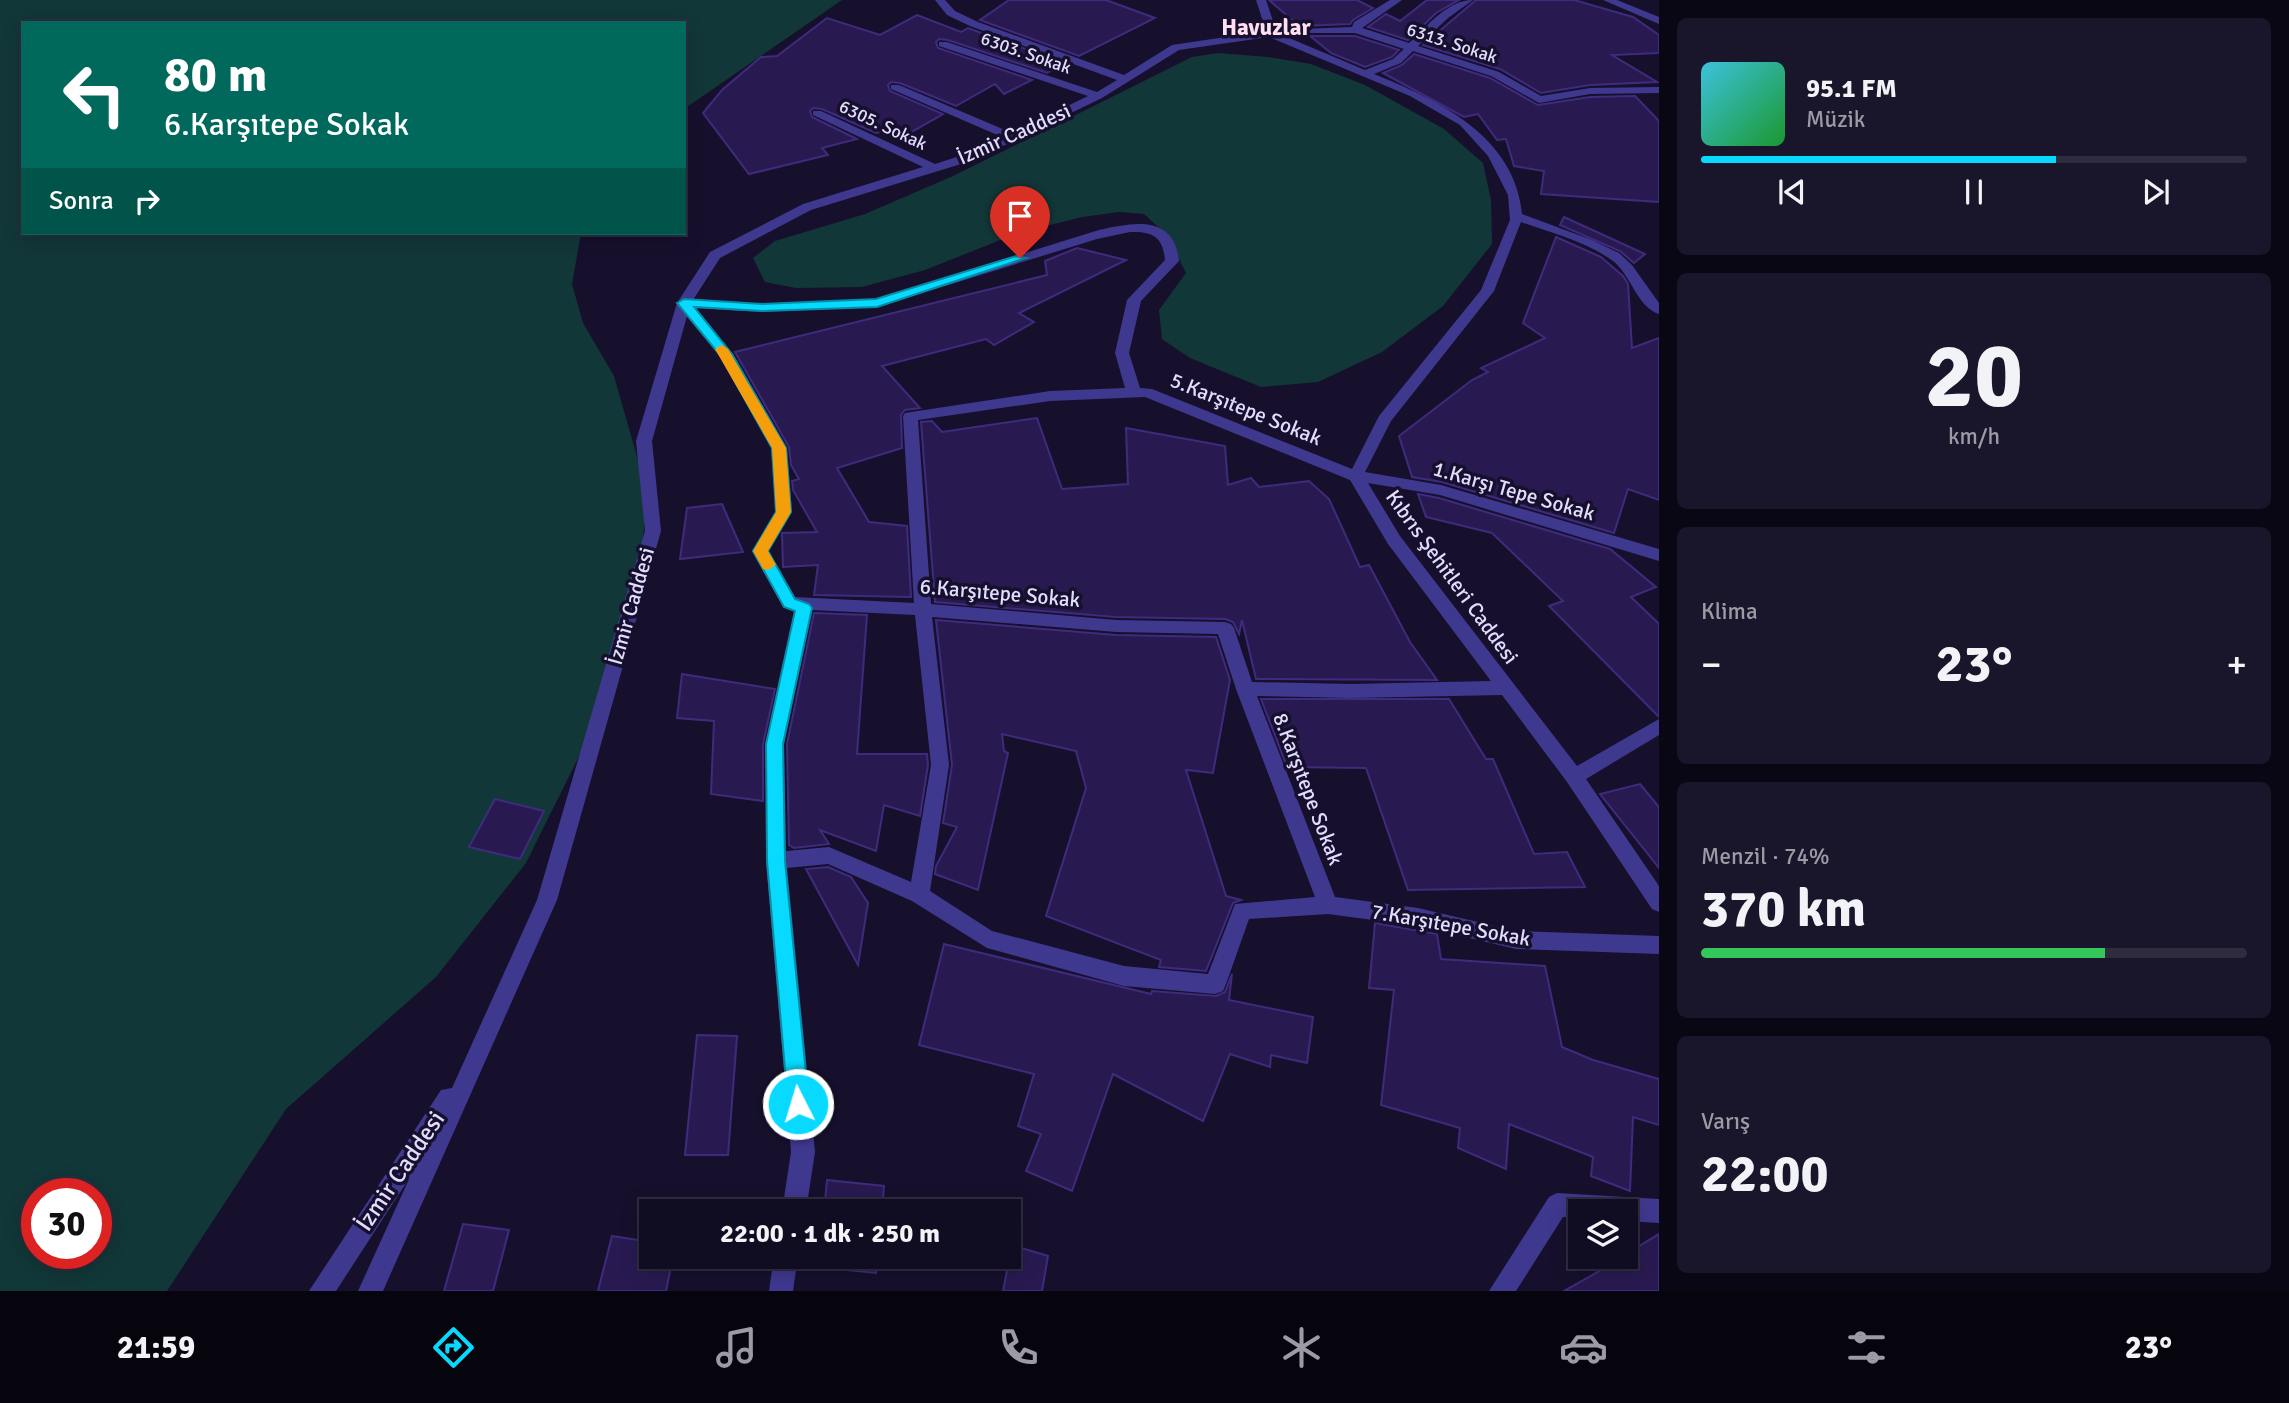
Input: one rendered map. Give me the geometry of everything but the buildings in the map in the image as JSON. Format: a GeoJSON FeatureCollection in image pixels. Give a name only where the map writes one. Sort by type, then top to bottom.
{"type":"FeatureCollection","features":[{"type":"Feature","properties":{"kind":"street"},"geometry":{"type":"LineString","coordinates":[[940,0],[951,13],[974,24],[1125,79]]}},
{"type":"Feature","properties":{"kind":"street"},"geometry":{"type":"LineString","coordinates":[[1261,0],[1273,35],[1414,94],[1464,123],[1493,155],[1514,195],[1516,220],[1487,291],[1384,419],[1356,476]]}},
{"type":"Feature","properties":{"kind":"street"},"geometry":{"type":"LineString","coordinates":[[1356,30],[1358,23],[1396,0]]}},
{"type":"Feature","properties":{"kind":"street"},"geometry":{"type":"LineString","coordinates":[[1366,73],[1397,61],[1444,16],[1468,0]]}},
{"type":"Feature","properties":{"kind":"street"},"geometry":{"type":"LineString","coordinates":[[1608,0],[1659,20]]}},
{"type":"Feature","properties":{"kind":"street","name":"6313. Sokak"},"geometry":{"type":"LineString","coordinates":[[1273,35],[1321,28],[1356,30],[1452,58],[1494,74],[1539,100],[1590,91],[1659,90]]}},
{"type":"Feature","properties":{"kind":"street","name":"İzmir Caddesi"},"geometry":{"type":"LineString","coordinates":[[370,1291],[481,1052],[547,900],[653,531],[644,441],[684,303],[715,255],[807,207],[970,157],[1098,96],[1175,47],[1273,35]]}},
{"type":"Feature","properties":{"kind":"street","name":"6303. Sokak"},"geometry":{"type":"LineString","coordinates":[[943,44],[1098,96]]}},
{"type":"Feature","properties":{"kind":"street"},"geometry":{"type":"LineString","coordinates":[[895,87],[1012,137]]}},
{"type":"Feature","properties":{"kind":"street","name":"6305. Sokak"},"geometry":{"type":"LineString","coordinates":[[817,113],[934,168]]}},
{"type":"Feature","properties":{"kind":"street"},"geometry":{"type":"LineString","coordinates":[[1516,216],[1590,244],[1621,261],[1640,290],[1659,310]]}},
{"type":"Feature","properties":{"kind":"street"},"geometry":{"type":"LineString","coordinates":[[684,303],[762,308],[877,303],[1091,236],[1146,227],[1164,235],[1173,248],[1172,261],[1134,300],[1122,353],[1134,393]]}},
{"type":"Feature","properties":{"kind":"street"},"geometry":{"type":"LineString","coordinates":[[684,303],[726,354],[779,448],[784,512],[760,551],[790,603],[804,608],[775,744],[776,861],[803,1152],[795,1199]]}},
{"type":"Feature","properties":{"kind":"street","name":"5.Karşıtepe Sokak"},"geometry":{"type":"LineString","coordinates":[[923,609],[910,416],[1050,396],[1147,392],[1356,476]]}},
{"type":"Feature","properties":{"kind":"street","name":"1.Karşı Tepe Sokak"},"geometry":{"type":"LineString","coordinates":[[1356,476],[1441,490],[1659,555]]}},
{"type":"Feature","properties":{"kind":"street","name":"Kıbrıs Şehitleri Caddesi"},"geometry":{"type":"LineString","coordinates":[[1356,476],[1394,540],[1574,777],[1656,893]]}},
{"type":"Feature","properties":{"kind":"street","name":"6.Karşıtepe Sokak"},"geometry":{"type":"LineString","coordinates":[[790,603],[923,609],[1167,629],[1225,628],[1245,689]]}},
{"type":"Feature","properties":{"kind":"street"},"geometry":{"type":"LineString","coordinates":[[919,895],[940,765],[923,609]]}},
{"type":"Feature","properties":{"kind":"street"},"geometry":{"type":"LineString","coordinates":[[1245,689],[1351,691],[1506,688]]}},
{"type":"Feature","properties":{"kind":"street","name":"8.Karşıtepe Sokak"},"geometry":{"type":"LineString","coordinates":[[1245,689],[1328,905]]}},
{"type":"Feature","properties":{"kind":"street"},"geometry":{"type":"LineString","coordinates":[[1574,777],[1659,726]]}},
{"type":"Feature","properties":{"kind":"street","name":"7.Karşıtepe Sokak"},"geometry":{"type":"LineString","coordinates":[[776,861],[830,855],[919,895],[987,939],[1124,976],[1215,984],[1242,910],[1328,905],[1418,916],[1516,940],[1659,945]]}},
{"type":"Feature","properties":{"kind":"street","name":"İzmir Caddesi"},"geometry":{"type":"LineString","coordinates":[[321,1291],[481,1052]]}},
{"type":"Feature","properties":{"kind":"street"},"geometry":{"type":"LineString","coordinates":[[1501,1291],[1557,1205],[1659,1211]]}},
{"type":"Feature","properties":{"kind":"street"},"geometry":{"type":"LineString","coordinates":[[781,1291],[784,1269]]}},
{"type":"Feature","properties":{"kind":"green space"},"geometry":{"type":"Polygon","coordinates":[[[0,0],[842,0],[686,108],[686,21],[21,21],[21,235],[581,235],[572,284],[583,323],[614,376],[646,488],[643,547],[595,724],[526,863],[436,977],[286,1109],[167,1291],[0,1291],[0,0]]]}},
{"type":"Feature","properties":{"kind":"green space"},"geometry":{"type":"Polygon","coordinates":[[[1218,53],[1311,64],[1365,85],[1444,129],[1483,163],[1491,200],[1492,244],[1443,306],[1382,352],[1318,382],[1261,387],[1190,358],[1162,339],[1159,310],[1186,273],[1167,235],[1144,214],[1119,212],[1082,217],[1018,233],[925,270],[862,287],[796,288],[765,282],[753,258],[775,241],[865,214],[953,176],[1192,57],[1218,53]]]}},
{"type":"Feature","properties":{"kind":"slow traffic"},"geometry":{"type":"LineString","coordinates":[[722,349],[779,448],[784,512],[760,551],[768,565]]}},
{"type":"Feature","properties":{"kind":"district","name":"Havuzlar"},"geometry":{"type":"Point","coordinates":[1266,27]}},
{"type":"Feature","properties":{"kind":"route"},"geometry":{"type":"LineString","coordinates":[[798,1104],[776,861],[775,744],[804,608],[790,603],[760,551],[784,512],[779,448],[726,354],[684,303],[762,308],[877,303],[1020,258]]}}]}
